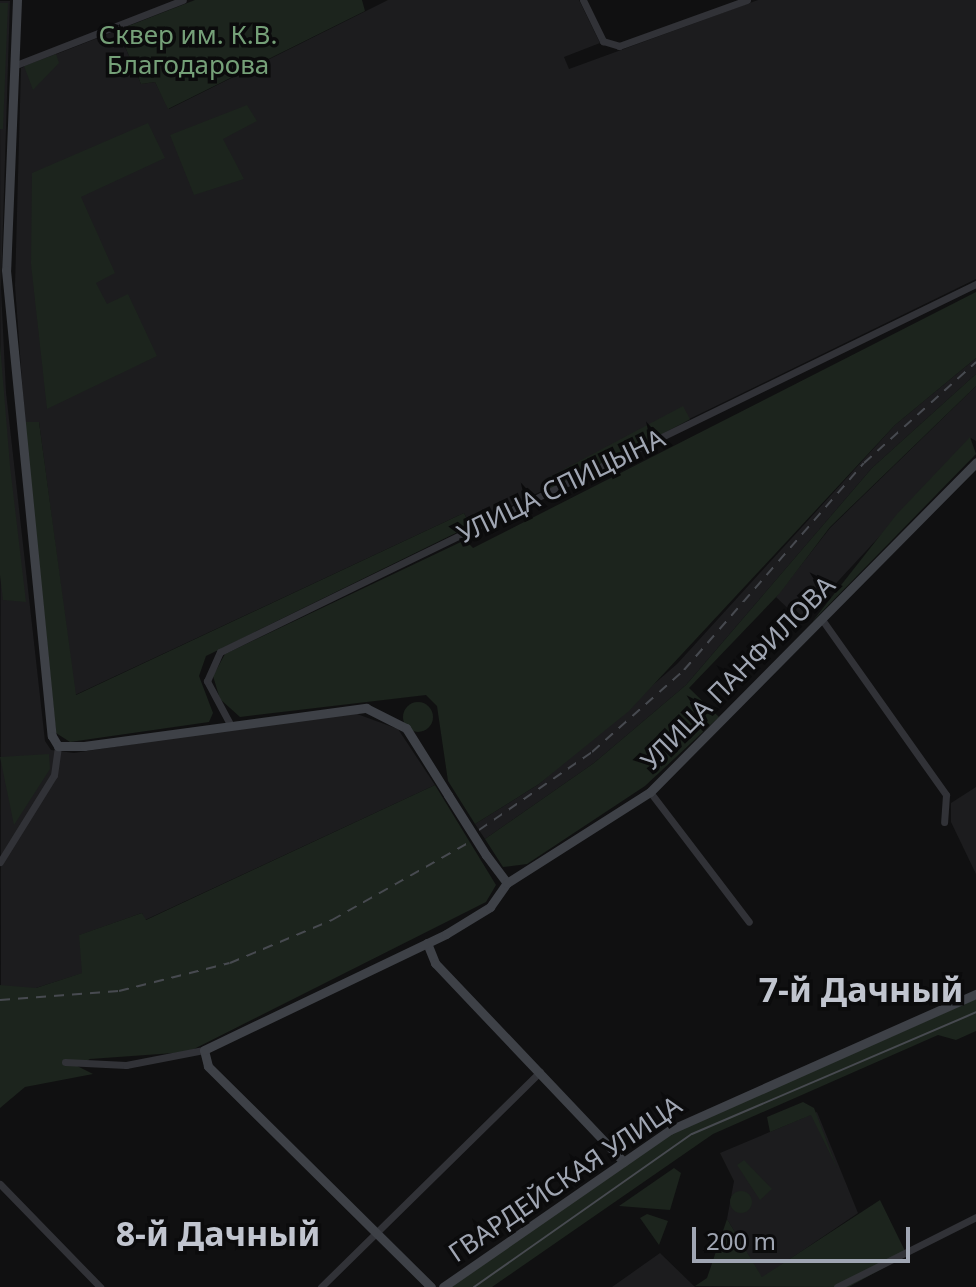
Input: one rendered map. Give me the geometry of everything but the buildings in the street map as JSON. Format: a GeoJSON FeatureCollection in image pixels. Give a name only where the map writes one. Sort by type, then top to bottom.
{"type":"FeatureCollection","features":[{"type":"Feature","properties":{"kind":"main road"},"geometry":{"type":"LineString","coordinates":[[17,0],[6,270],[52,736],[58,746],[350,707],[381,711],[411,734],[486,855],[507,883]]}},
{"type":"Feature","properties":{"kind":"main road","name":"УЛИЦА ПАНФИЛОВА"},"geometry":{"type":"LineString","coordinates":[[204,1050],[427,943],[490,907],[507,883],[650,792],[823,621],[976,462]]}},
{"type":"Feature","properties":{"kind":"main road"},"geometry":{"type":"LineString","coordinates":[[427,943],[435,963],[624,1162]]}},
{"type":"Feature","properties":{"kind":"main road","name":"ГВАРДЕЙСКАЯ УЛИЦА"},"geometry":{"type":"LineString","coordinates":[[443,1287],[624,1162],[701,1113],[976,994]]}},
{"type":"Feature","properties":{"kind":"main road"},"geometry":{"type":"LineString","coordinates":[[204,1050],[208,1066],[431,1287]]}},
{"type":"Feature","properties":{"kind":"street"},"geometry":{"type":"LineString","coordinates":[[16,65],[183,0]]}},
{"type":"Feature","properties":{"kind":"street"},"geometry":{"type":"LineString","coordinates":[[583,0],[603,41],[619,46],[747,0]]}},
{"type":"Feature","properties":{"kind":"street","name":"УЛИЦА СПИЦЫНА"},"geometry":{"type":"LineString","coordinates":[[230,724],[207,681],[220,652],[976,284]]}},
{"type":"Feature","properties":{"kind":"street"},"geometry":{"type":"LineString","coordinates":[[823,621],[946,795],[944,822]]}},
{"type":"Feature","properties":{"kind":"street"},"geometry":{"type":"LineString","coordinates":[[0,862],[54,775],[58,746]]}},
{"type":"Feature","properties":{"kind":"street"},"geometry":{"type":"LineString","coordinates":[[650,792],[749,922]]}},
{"type":"Feature","properties":{"kind":"street"},"geometry":{"type":"LineString","coordinates":[[65,1062],[126,1065],[204,1050]]}},
{"type":"Feature","properties":{"kind":"street"},"geometry":{"type":"LineString","coordinates":[[321,1287],[540,1072]]}},
{"type":"Feature","properties":{"kind":"street"},"geometry":{"type":"LineString","coordinates":[[0,1184],[100,1287]]}},
{"type":"Feature","properties":{"kind":"street"},"geometry":{"type":"LineString","coordinates":[[837,1287],[976,1217]]}},
{"type":"Feature","properties":{"kind":"shaded area"},"geometry":{"type":"Polygon","coordinates":[[[388,0],[579,0],[600,43],[564,57],[569,69],[758,0],[976,0],[976,279],[470,526],[464,513],[75,695],[39,422],[25,422],[15,286],[21,68],[118,30],[141,84],[155,82],[169,109],[388,0]]]}},
{"type":"Feature","properties":{"kind":"shaded area"},"geometry":{"type":"Polygon","coordinates":[[[0,1],[10,1],[1,288],[6,392],[45,741],[51,750],[74,753],[349,711],[398,729],[435,785],[145,920],[142,913],[80,935],[83,973],[36,988],[1,989],[0,1]]]}},
{"type":"Feature","properties":{"kind":"shaded area"},"geometry":{"type":"Polygon","coordinates":[[[976,358],[976,374],[872,468],[686,685],[594,763],[485,839],[475,824],[539,784],[677,664],[895,425],[976,358]]]}},
{"type":"Feature","properties":{"kind":"shaded area"},"geometry":{"type":"Polygon","coordinates":[[[976,386],[976,441],[971,438],[801,621],[776,597],[830,528],[976,386]]]}},
{"type":"Feature","properties":{"kind":"shaded area"},"geometry":{"type":"Polygon","coordinates":[[[976,787],[976,874],[951,822],[951,803],[976,787]]]}},
{"type":"Feature","properties":{"kind":"shaded area"},"geometry":{"type":"Polygon","coordinates":[[[817,1112],[858,1213],[762,1278],[727,1219],[734,1181],[720,1153],[817,1112]]]}},
{"type":"Feature","properties":{"kind":"shaded area"},"geometry":{"type":"Polygon","coordinates":[[[660,1253],[695,1287],[612,1287],[660,1253]]]}},
{"type":"Feature","properties":{"kind":"green space","name":"Сквер им. К.В. Благодарова"},"geometry":{"type":"Polygon","coordinates":[[[195,0],[362,0],[365,11],[168,109],[155,82],[141,84],[118,30],[195,0]]]}},
{"type":"Feature","properties":{"kind":"green space"},"geometry":{"type":"Polygon","coordinates":[[[0,3],[8,3],[3,129],[0,129],[0,3]]]}},
{"type":"Feature","properties":{"kind":"green space"},"geometry":{"type":"Polygon","coordinates":[[[56,54],[59,63],[33,90],[24,66],[56,54]]]}},
{"type":"Feature","properties":{"kind":"green space"},"geometry":{"type":"Polygon","coordinates":[[[247,105],[257,121],[223,139],[244,179],[194,195],[170,135],[247,105]]]}},
{"type":"Feature","properties":{"kind":"green space"},"geometry":{"type":"Polygon","coordinates":[[[148,123],[165,158],[81,197],[115,273],[96,283],[107,304],[128,294],[157,356],[47,409],[31,264],[32,173],[148,123]]]}},
{"type":"Feature","properties":{"kind":"green space"},"geometry":{"type":"Polygon","coordinates":[[[976,292],[976,358],[895,425],[629,711],[539,784],[475,824],[448,781],[437,706],[426,695],[240,717],[220,699],[213,676],[225,654],[465,540],[473,548],[976,292]]]}},
{"type":"Feature","properties":{"kind":"green space"},"geometry":{"type":"Polygon","coordinates":[[[0,344],[26,602],[3,600],[0,575],[0,344]]]}},
{"type":"Feature","properties":{"kind":"green space"},"geometry":{"type":"Polygon","coordinates":[[[976,374],[976,386],[830,527],[780,593],[689,688],[719,717],[645,786],[527,864],[503,867],[485,839],[594,763],[686,685],[872,468],[976,374]]]}},
{"type":"Feature","properties":{"kind":"green space"},"geometry":{"type":"Polygon","coordinates":[[[683,406],[690,419],[552,492],[545,479],[683,406]]]}},
{"type":"Feature","properties":{"kind":"green space"},"geometry":{"type":"Polygon","coordinates":[[[25,422],[39,422],[76,695],[464,513],[470,526],[206,656],[199,676],[213,713],[209,722],[70,742],[56,733],[25,422]]]}},
{"type":"Feature","properties":{"kind":"green space"},"geometry":{"type":"Polygon","coordinates":[[[970,437],[976,454],[812,622],[897,514],[970,437]]]}},
{"type":"Feature","properties":{"kind":"green space"},"geometry":{"type":"Polygon","coordinates":[[[418,702],[429,706],[433,717],[429,728],[418,732],[407,728],[403,717],[407,706],[418,702]]]}},
{"type":"Feature","properties":{"kind":"green space"},"geometry":{"type":"Polygon","coordinates":[[[49,754],[50,769],[14,825],[0,757],[49,754]]]}},
{"type":"Feature","properties":{"kind":"green space"},"geometry":{"type":"Polygon","coordinates":[[[435,785],[496,885],[486,902],[188,1052],[90,1059],[77,1066],[93,1074],[25,1087],[0,1108],[0,985],[36,988],[82,973],[79,935],[142,913],[146,920],[435,785]]]}},
{"type":"Feature","properties":{"kind":"green space"},"geometry":{"type":"Polygon","coordinates":[[[976,999],[976,1031],[956,1040],[938,1035],[713,1134],[492,1287],[451,1287],[671,1134],[976,999]]]}},
{"type":"Feature","properties":{"kind":"green space"},"geometry":{"type":"Polygon","coordinates":[[[803,1102],[814,1108],[837,1168],[811,1115],[770,1132],[767,1117],[803,1102]]]}},
{"type":"Feature","properties":{"kind":"green space"},"geometry":{"type":"Polygon","coordinates":[[[744,1160],[772,1189],[760,1200],[737,1165],[744,1160]]]}},
{"type":"Feature","properties":{"kind":"green space"},"geometry":{"type":"Polygon","coordinates":[[[674,1168],[681,1173],[670,1210],[619,1206],[674,1168]]]}},
{"type":"Feature","properties":{"kind":"green space"},"geometry":{"type":"Polygon","coordinates":[[[737,1191],[745,1191],[752,1202],[745,1213],[737,1213],[730,1206],[730,1198],[737,1191]]]}},
{"type":"Feature","properties":{"kind":"green space"},"geometry":{"type":"Polygon","coordinates":[[[880,1200],[907,1255],[849,1287],[695,1286],[707,1278],[727,1219],[762,1277],[880,1200]]]}},
{"type":"Feature","properties":{"kind":"green space"},"geometry":{"type":"Polygon","coordinates":[[[647,1214],[668,1221],[659,1245],[640,1218],[647,1214]]]}},
{"type":"Feature","properties":{"kind":"tram line"},"geometry":{"type":"LineString","coordinates":[[474,1287],[692,1134],[976,1012]]}},
{"type":"Feature","properties":{"kind":"railway"},"geometry":{"type":"LineString","coordinates":[[479,830],[592,752],[684,670],[864,463],[976,362]]}},
{"type":"Feature","properties":{"kind":"railway"},"geometry":{"type":"LineString","coordinates":[[0,1000],[119,991],[230,963],[332,920],[468,843]]}},
{"type":"Feature","properties":{"kind":"district","name":"7-й Дачный"},"geometry":{"type":"Point","coordinates":[861,990]}},
{"type":"Feature","properties":{"kind":"district","name":"8-й Дачный"},"geometry":{"type":"Point","coordinates":[218,1234]}}]}
